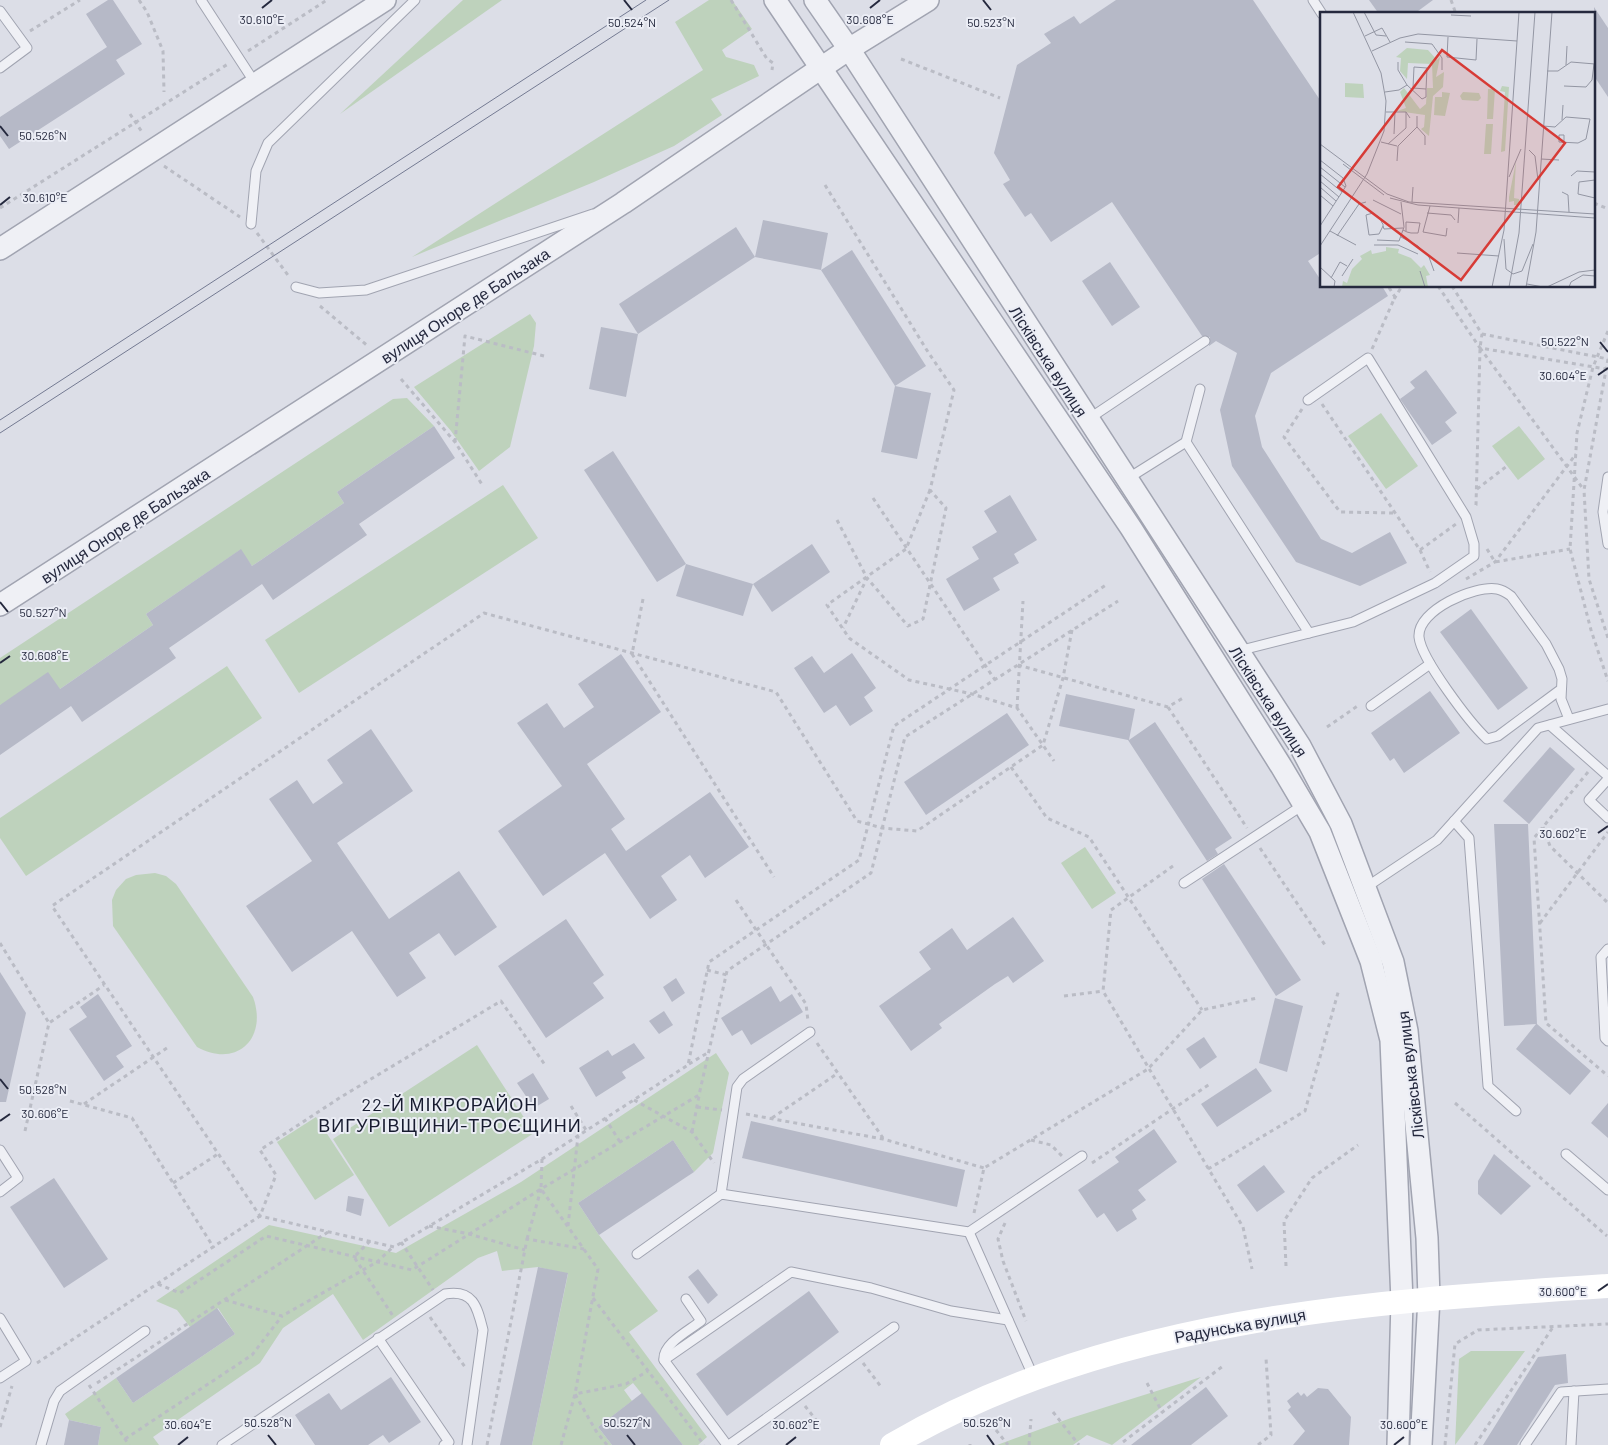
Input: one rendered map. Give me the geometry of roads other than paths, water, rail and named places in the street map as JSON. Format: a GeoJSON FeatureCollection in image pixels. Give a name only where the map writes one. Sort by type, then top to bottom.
{"type":"FeatureCollection","features":[{"type":"Feature","properties":{"kind":"main road","name":"Радунська вулиця"},"geometry":{"type":"LineString","coordinates":[[892,1445],[961,1407],[1034,1378],[1114,1352],[1214,1328],[1402,1300],[1608,1286]]}},
{"type":"Feature","properties":{"kind":"street","name":"Лісківська вулиця"},"geometry":{"type":"LineString","coordinates":[[775,0],[1131,528],[1320,832],[1371,961],[1391,1040],[1402,1300],[1398,1445]]}},
{"type":"Feature","properties":{"kind":"street","name":"Лісківська вулиця"},"geometry":{"type":"LineString","coordinates":[[815,0],[849,48],[1087,420],[1300,746],[1341,824],[1392,962],[1408,1031],[1427,1238],[1429,1298],[1420,1445]]}},
{"type":"Feature","properties":{"kind":"street","name":"вулиця Оноре де Бальзака"},"geometry":{"type":"LineString","coordinates":[[0,605],[623,203],[849,48],[928,0]]}},
{"type":"Feature","properties":{"kind":"street"},"geometry":{"type":"LineString","coordinates":[[0,249],[255,84],[373,3]]}},
{"type":"Feature","properties":{"kind":"lane"},"geometry":{"type":"LineString","coordinates":[[201,0],[255,84]]}},
{"type":"Feature","properties":{"kind":"lane"},"geometry":{"type":"LineString","coordinates":[[251,224],[256,172],[268,142],[415,0]]}},
{"type":"Feature","properties":{"kind":"lane"},"geometry":{"type":"LineString","coordinates":[[1314,0],[1321,12]]}},
{"type":"Feature","properties":{"kind":"lane"},"geometry":{"type":"LineString","coordinates":[[0,11],[27,48],[0,68]]}},
{"type":"Feature","properties":{"kind":"lane"},"geometry":{"type":"LineString","coordinates":[[296,287],[319,293],[366,290],[623,203]]}},
{"type":"Feature","properties":{"kind":"lane"},"geometry":{"type":"LineString","coordinates":[[1087,420],[1205,341]]}},
{"type":"Feature","properties":{"kind":"lane"},"geometry":{"type":"LineString","coordinates":[[1238,651],[1354,622],[1435,583],[1474,556],[1474,544],[1466,517],[1368,358],[1312,397]]}},
{"type":"Feature","properties":{"kind":"lane"},"geometry":{"type":"LineString","coordinates":[[1126,480],[1186,442],[1200,389]]}},
{"type":"Feature","properties":{"kind":"lane"},"geometry":{"type":"LineString","coordinates":[[1186,442],[1309,633]]}},
{"type":"Feature","properties":{"kind":"lane"},"geometry":{"type":"LineString","coordinates":[[1608,477],[1603,512],[1608,544]]}},
{"type":"Feature","properties":{"kind":"lane"},"geometry":{"type":"LineString","coordinates":[[1560,690],[1498,736],[1486,739],[1430,664],[1420,638],[1422,627],[1429,616],[1466,594],[1496,589],[1511,596],[1546,644],[1562,679],[1561,699],[1570,720]]}},
{"type":"Feature","properties":{"kind":"lane"},"geometry":{"type":"LineString","coordinates":[[1371,706],[1430,664]]}},
{"type":"Feature","properties":{"kind":"lane"},"geometry":{"type":"LineString","coordinates":[[1365,888],[1437,840],[1538,728],[1608,709]]}},
{"type":"Feature","properties":{"kind":"lane"},"geometry":{"type":"LineString","coordinates":[[1550,724],[1608,777],[1589,800],[1608,818]]}},
{"type":"Feature","properties":{"kind":"lane"},"geometry":{"type":"LineString","coordinates":[[1184,883],[1304,804]]}},
{"type":"Feature","properties":{"kind":"lane"},"geometry":{"type":"LineString","coordinates":[[1454,821],[1469,838],[1488,1086],[1516,1111]]}},
{"type":"Feature","properties":{"kind":"lane"},"geometry":{"type":"LineString","coordinates":[[1608,949],[1601,957],[1605,1038],[1608,1041]]}},
{"type":"Feature","properties":{"kind":"lane"},"geometry":{"type":"LineString","coordinates":[[720,1194],[737,1088],[743,1079],[810,1032]]}},
{"type":"Feature","properties":{"kind":"lane"},"geometry":{"type":"LineString","coordinates":[[0,1150],[18,1178],[0,1192]]}},
{"type":"Feature","properties":{"kind":"lane"},"geometry":{"type":"LineString","coordinates":[[1566,1154],[1608,1190]]}},
{"type":"Feature","properties":{"kind":"lane"},"geometry":{"type":"LineString","coordinates":[[637,1254],[720,1194],[969,1232],[1082,1156]]}},
{"type":"Feature","properties":{"kind":"lane"},"geometry":{"type":"LineString","coordinates":[[969,1232],[1034,1378]]}},
{"type":"Feature","properties":{"kind":"lane"},"geometry":{"type":"LineString","coordinates":[[664,1360],[791,1272],[871,1288],[952,1311],[1008,1320]]}},
{"type":"Feature","properties":{"kind":"lane"},"geometry":{"type":"LineString","coordinates":[[222,1445],[445,1294],[458,1292],[470,1298],[479,1313],[483,1330],[467,1445]]}},
{"type":"Feature","properties":{"kind":"lane"},"geometry":{"type":"LineString","coordinates":[[686,1299],[701,1321],[668,1346],[664,1354],[664,1360],[728,1445],[894,1327]]}},
{"type":"Feature","properties":{"kind":"lane"},"geometry":{"type":"LineString","coordinates":[[0,1318],[26,1361],[0,1378]]}},
{"type":"Feature","properties":{"kind":"lane"},"geometry":{"type":"LineString","coordinates":[[41,1445],[60,1391],[145,1331]]}},
{"type":"Feature","properties":{"kind":"lane"},"geometry":{"type":"LineString","coordinates":[[378,1338],[448,1442],[444,1445]]}},
{"type":"Feature","properties":{"kind":"lane"},"geometry":{"type":"LineString","coordinates":[[1525,1445],[1561,1392],[1608,1389]]}},
{"type":"Feature","properties":{"kind":"lane"},"geometry":{"type":"LineString","coordinates":[[1571,1445],[1574,1391]]}},
{"type":"Feature","properties":{"kind":"tram line"},"geometry":{"type":"LineString","coordinates":[[0,420],[646,0]]}},
{"type":"Feature","properties":{"kind":"tram line"},"geometry":{"type":"LineString","coordinates":[[0,433],[669,0]]}},
{"type":"Feature","properties":{"kind":"district","name":"22-Й МІКРОРАЙОН ВИГУРІВЩИНИ-ТРОЄЩИНИ"},"geometry":{"type":"Point","coordinates":[450,1114]}}]}
